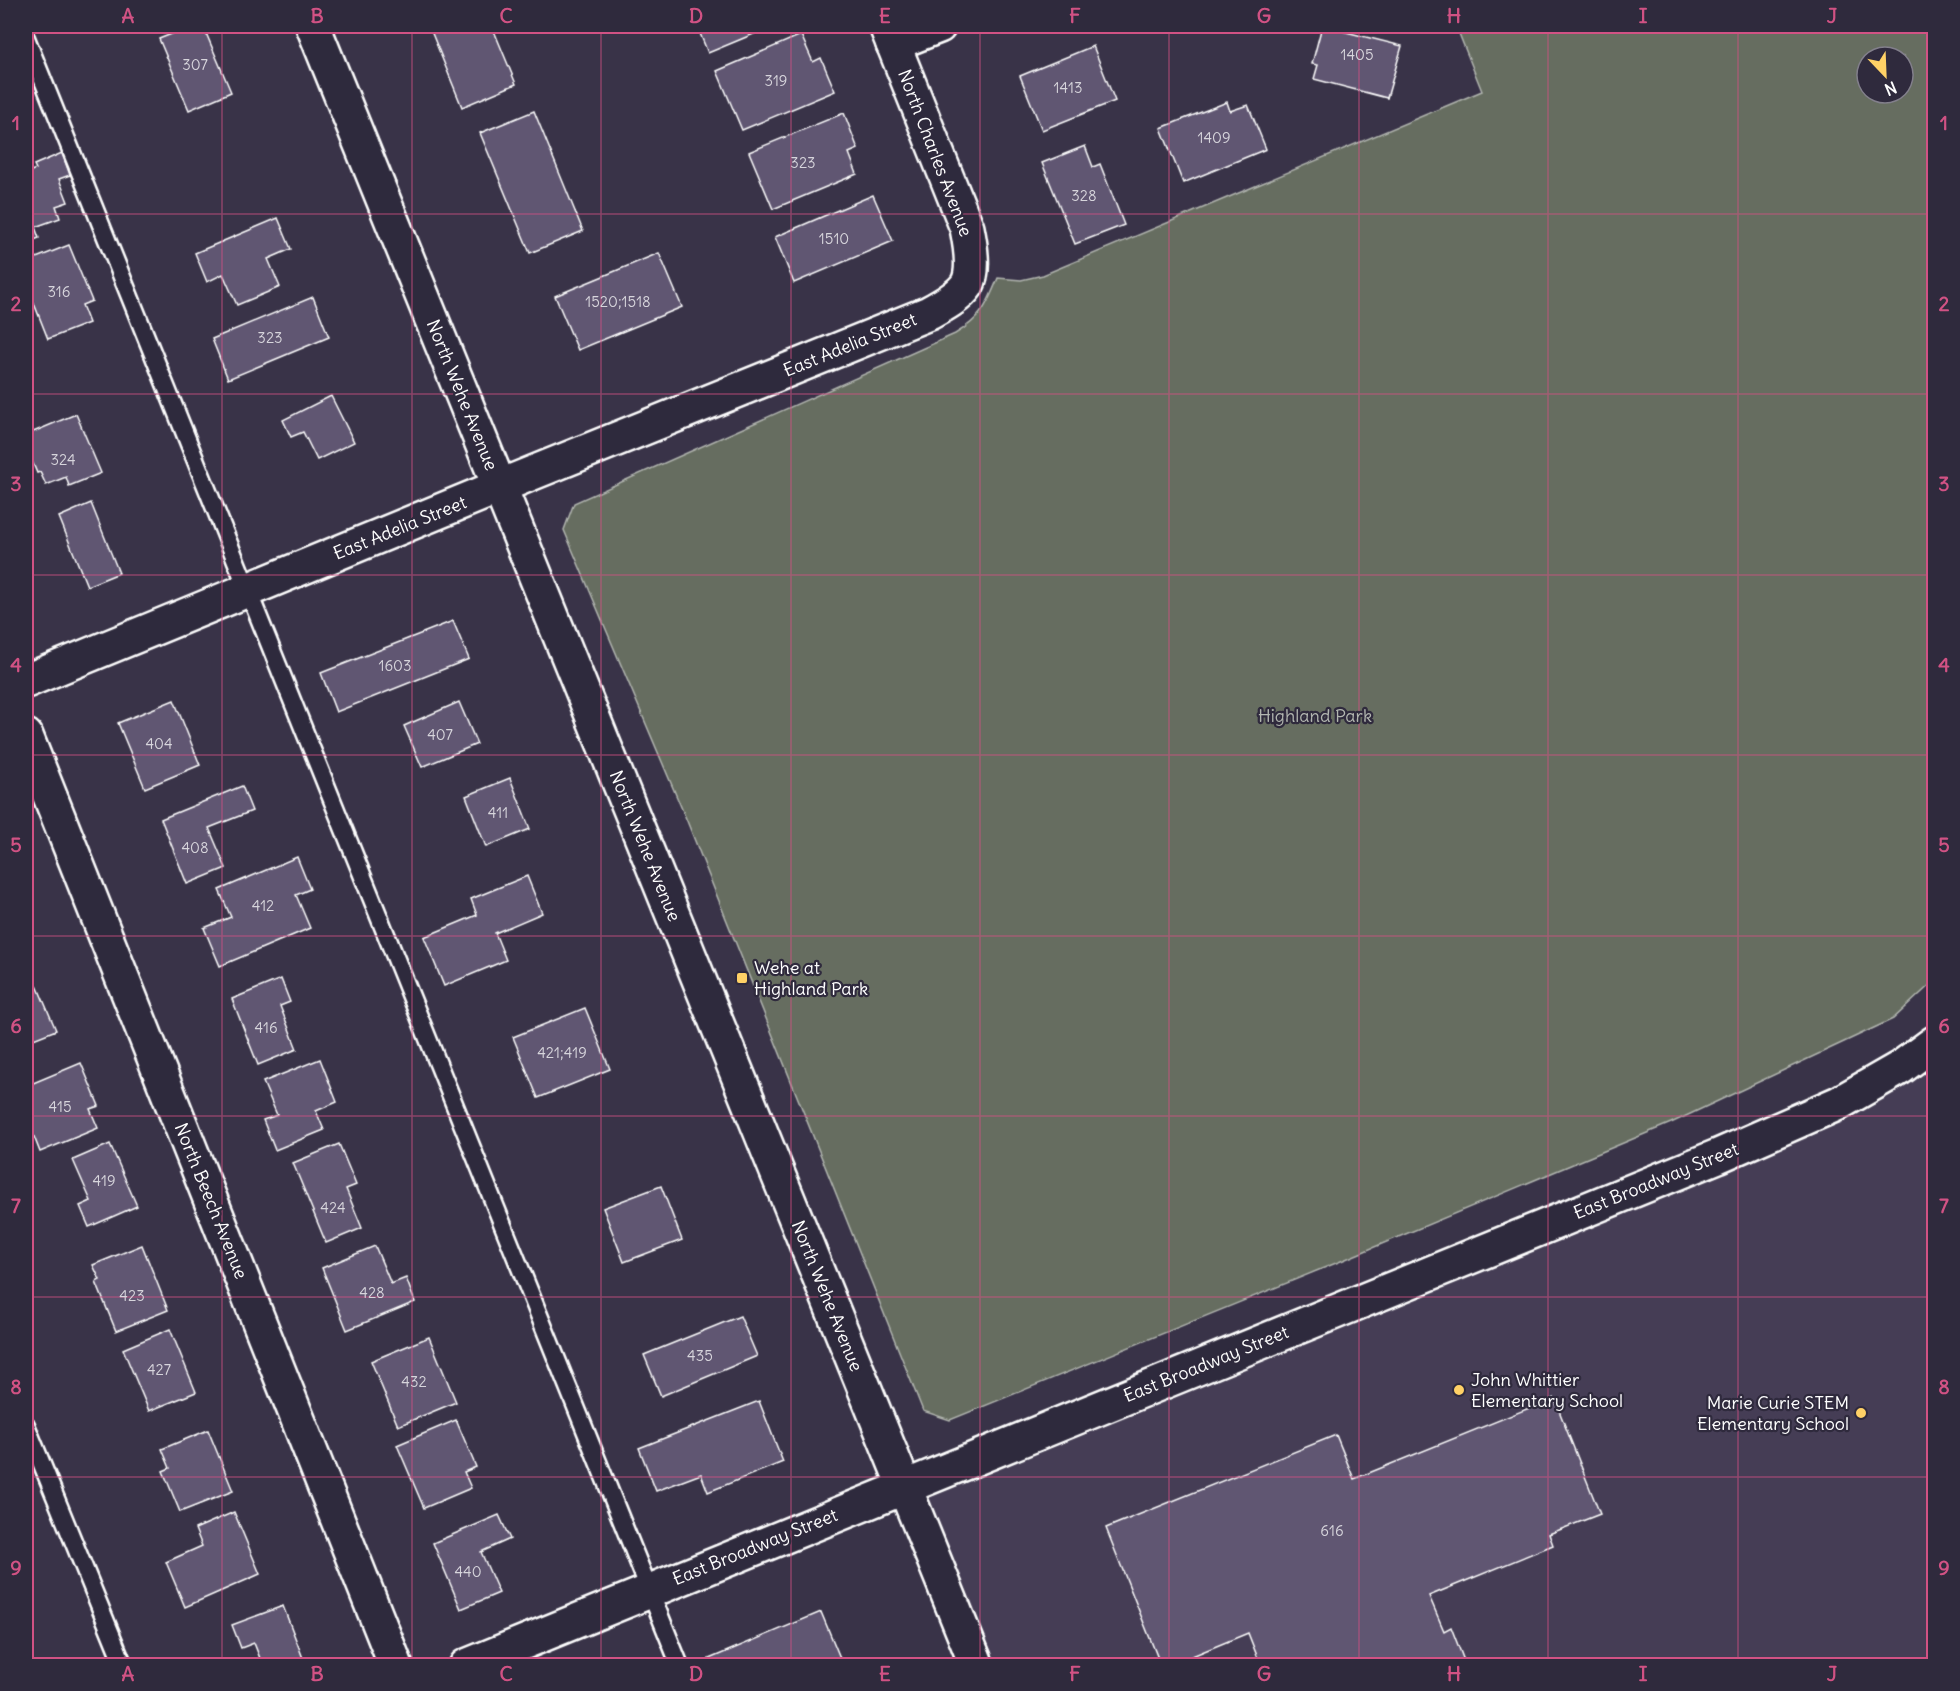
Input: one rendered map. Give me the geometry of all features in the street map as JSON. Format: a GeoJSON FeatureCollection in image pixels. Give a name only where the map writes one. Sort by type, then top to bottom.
{"type":"FeatureCollection","features":[{"type":"Feature","properties":{"kind":"street","name":"North Wehe Avenue"},"geometry":{"type":"LineString","coordinates":[[313,26],[977,1665]]}},
{"type":"Feature","properties":{"kind":"street"},"geometry":{"type":"LineString","coordinates":[[890,34],[939,26]]}},
{"type":"Feature","properties":{"kind":"street","name":"North Charles Avenue"},"geometry":{"type":"LineString","coordinates":[[890,34],[967,228],[972,256],[968,284]]}},
{"type":"Feature","properties":{"kind":"street","name":"East Adelia Street"},"geometry":{"type":"LineString","coordinates":[[26,681],[929,313],[952,299],[968,284]]}},
{"type":"Feature","properties":{"kind":"street","name":"North Beech Avenue"},"geometry":{"type":"LineString","coordinates":[[26,736],[396,1665]]}},
{"type":"Feature","properties":{"kind":"street","name":"East Broadway Street"},"geometry":{"type":"LineString","coordinates":[[466,1665],[1718,1156],[1839,1103],[1900,1068],[1935,1042]]}},
{"type":"Feature","properties":{"kind":"lane"},"geometry":{"type":"LineString","coordinates":[[26,38],[680,1665]]}},
{"type":"Feature","properties":{"kind":"lane"},"geometry":{"type":"LineString","coordinates":[[26,1425],[124,1665]]}},
{"type":"Feature","properties":{"kind":"shaded area","name":"John Whittier Elementary School"},"geometry":{"type":"Polygon","coordinates":[[[1934,1043],[1934,1665],[977,1665],[904,1486],[1336,1311],[1934,1043]]]}},
{"type":"Feature","properties":{"kind":"green space","name":"Highland Park"},"geometry":{"type":"Polygon","coordinates":[[[1456,26],[1934,26],[1934,981],[1893,1019],[1671,1123],[1341,1261],[950,1420],[923,1411],[687,821],[564,530],[574,503],[955,334],[978,316],[998,278],[1021,280],[1043,275],[1482,91],[1456,26]]]}},
{"type":"Feature","properties":{"kind":"building"},"geometry":{"type":"Polygon","coordinates":[[[192,26],[203,26],[231,92],[189,110],[159,39],[192,26]]]}},
{"type":"Feature","properties":{"kind":"building"},"geometry":{"type":"Polygon","coordinates":[[[429,26],[492,26],[516,84],[462,107],[429,26]]]}},
{"type":"Feature","properties":{"kind":"building"},"geometry":{"type":"Polygon","coordinates":[[[697,26],[767,26],[768,28],[708,53],[697,26]]]}},
{"type":"Feature","properties":{"kind":"building"},"geometry":{"type":"Polygon","coordinates":[[[1322,26],[1402,46],[1387,98],[1314,79],[1318,65],[1312,64],[1322,26]]]}},
{"type":"Feature","properties":{"kind":"building"},"geometry":{"type":"Polygon","coordinates":[[[801,35],[813,62],[821,58],[835,91],[742,130],[717,71],[801,35]]]}},
{"type":"Feature","properties":{"kind":"building"},"geometry":{"type":"Polygon","coordinates":[[[1093,46],[1115,101],[1042,130],[1020,76],[1093,46]]]}},
{"type":"Feature","properties":{"kind":"building"},"geometry":{"type":"Polygon","coordinates":[[[1227,102],[1230,111],[1248,105],[1266,149],[1183,183],[1161,128],[1227,102]]]}},
{"type":"Feature","properties":{"kind":"building"},"geometry":{"type":"Polygon","coordinates":[[[534,111],[583,231],[530,253],[480,133],[534,111]]]}},
{"type":"Feature","properties":{"kind":"building"},"geometry":{"type":"Polygon","coordinates":[[[844,113],[858,149],[849,153],[857,174],[773,209],[749,152],[844,113]]]}},
{"type":"Feature","properties":{"kind":"building"},"geometry":{"type":"Polygon","coordinates":[[[1085,146],[1093,167],[1100,164],[1124,225],[1075,244],[1042,163],[1085,146]]]}},
{"type":"Feature","properties":{"kind":"building"},"geometry":{"type":"Polygon","coordinates":[[[62,153],[70,175],[59,179],[68,202],[56,206],[60,218],[35,227],[39,238],[26,243],[26,173],[36,169],[34,165],[62,153]]]}},
{"type":"Feature","properties":{"kind":"building"},"geometry":{"type":"Polygon","coordinates":[[[873,195],[893,241],[794,283],[775,237],[873,195]]]}},
{"type":"Feature","properties":{"kind":"building"},"geometry":{"type":"Polygon","coordinates":[[[278,218],[291,249],[268,259],[280,287],[237,305],[223,274],[207,282],[195,253],[278,218]]]}},
{"type":"Feature","properties":{"kind":"building"},"geometry":{"type":"Polygon","coordinates":[[[69,245],[92,301],[82,305],[89,323],[48,339],[26,283],[26,262],[69,245]]]}},
{"type":"Feature","properties":{"kind":"building"},"geometry":{"type":"Polygon","coordinates":[[[659,253],[682,307],[578,350],[555,296],[659,253]]]}},
{"type":"Feature","properties":{"kind":"building"},"geometry":{"type":"Polygon","coordinates":[[[313,297],[329,337],[228,379],[212,339],[313,297]]]}},
{"type":"Feature","properties":{"kind":"building"},"geometry":{"type":"Polygon","coordinates":[[[331,396],[354,442],[317,460],[303,432],[291,437],[283,420],[331,396]]]}},
{"type":"Feature","properties":{"kind":"building"},"geometry":{"type":"Polygon","coordinates":[[[76,414],[101,473],[69,486],[66,477],[46,485],[40,472],[37,473],[26,447],[26,435],[76,414]]]}},
{"type":"Feature","properties":{"kind":"building"},"geometry":{"type":"Polygon","coordinates":[[[91,503],[119,573],[87,586],[59,517],[91,503]]]}},
{"type":"Feature","properties":{"kind":"building"},"geometry":{"type":"Polygon","coordinates":[[[453,621],[469,659],[336,712],[321,673],[453,621]]]}},
{"type":"Feature","properties":{"kind":"building"},"geometry":{"type":"Polygon","coordinates":[[[174,700],[200,765],[145,788],[118,723],[174,700]]]}},
{"type":"Feature","properties":{"kind":"building"},"geometry":{"type":"Polygon","coordinates":[[[459,702],[477,744],[422,767],[404,726],[459,702]]]}},
{"type":"Feature","properties":{"kind":"building"},"geometry":{"type":"Polygon","coordinates":[[[510,778],[530,829],[486,847],[466,796],[510,778]]]}},
{"type":"Feature","properties":{"kind":"building"},"geometry":{"type":"Polygon","coordinates":[[[242,786],[252,811],[209,828],[226,868],[187,884],[161,819],[242,786]]]}},
{"type":"Feature","properties":{"kind":"building"},"geometry":{"type":"Polygon","coordinates":[[[297,857],[310,889],[296,895],[310,928],[220,966],[204,928],[231,917],[219,890],[297,857]]]}},
{"type":"Feature","properties":{"kind":"building"},"geometry":{"type":"Polygon","coordinates":[[[527,876],[542,913],[495,933],[506,960],[444,986],[424,937],[477,915],[471,899],[527,876]]]}},
{"type":"Feature","properties":{"kind":"building"},"geometry":{"type":"Polygon","coordinates":[[[30,969],[56,1030],[26,1042],[26,971],[30,969]]]}},
{"type":"Feature","properties":{"kind":"building"},"geometry":{"type":"Polygon","coordinates":[[[281,979],[290,1002],[280,1006],[297,1049],[258,1065],[232,999],[281,979]]]}},
{"type":"Feature","properties":{"kind":"building"},"geometry":{"type":"Polygon","coordinates":[[[585,1008],[610,1069],[538,1098],[513,1037],[585,1008]]]}},
{"type":"Feature","properties":{"kind":"building"},"geometry":{"type":"Polygon","coordinates":[[[320,1059],[337,1102],[316,1111],[324,1130],[275,1150],[263,1120],[277,1115],[263,1082],[320,1059]]]}},
{"type":"Feature","properties":{"kind":"building"},"geometry":{"type":"Polygon","coordinates":[[[81,1063],[99,1106],[90,1109],[98,1128],[40,1152],[26,1116],[26,1086],[81,1063]]]}},
{"type":"Feature","properties":{"kind":"building"},"geometry":{"type":"Polygon","coordinates":[[[110,1144],[137,1206],[89,1227],[80,1206],[91,1201],[73,1160],[110,1144]]]}},
{"type":"Feature","properties":{"kind":"building"},"geometry":{"type":"Polygon","coordinates":[[[339,1144],[356,1185],[346,1189],[362,1228],[326,1243],[293,1163],[339,1144]]]}},
{"type":"Feature","properties":{"kind":"building"},"geometry":{"type":"Polygon","coordinates":[[[661,1186],[682,1240],[624,1262],[603,1208],[661,1186]]]}},
{"type":"Feature","properties":{"kind":"building"},"geometry":{"type":"Polygon","coordinates":[[[142,1245],[168,1310],[116,1331],[96,1282],[100,1280],[93,1265],[142,1245]]]}},
{"type":"Feature","properties":{"kind":"building"},"geometry":{"type":"Polygon","coordinates":[[[375,1246],[391,1284],[406,1278],[415,1302],[347,1330],[322,1268],[375,1246]]]}},
{"type":"Feature","properties":{"kind":"building"},"geometry":{"type":"Polygon","coordinates":[[[740,1316],[757,1356],[661,1396],[644,1355],[740,1316]]]}},
{"type":"Feature","properties":{"kind":"building"},"geometry":{"type":"Polygon","coordinates":[[[170,1329],[196,1392],[149,1411],[123,1349],[170,1329]]]}},
{"type":"Feature","properties":{"kind":"building"},"geometry":{"type":"Polygon","coordinates":[[[429,1337],[456,1402],[398,1426],[371,1361],[429,1337]]]}},
{"type":"Feature","properties":{"kind":"building"},"geometry":{"type":"Polygon","coordinates":[[[1554,1398],[1600,1514],[1549,1534],[1553,1545],[1429,1596],[1444,1631],[1451,1627],[1466,1666],[1261,1666],[1248,1633],[1168,1666],[1161,1666],[1106,1528],[1336,1435],[1354,1479],[1554,1398]]]}},
{"type":"Feature","properties":{"kind":"building"},"geometry":{"type":"Polygon","coordinates":[[[759,1401],[783,1462],[708,1492],[701,1474],[656,1491],[639,1448],[759,1401]]]}},
{"type":"Feature","properties":{"kind":"building"},"geometry":{"type":"Polygon","coordinates":[[[456,1420],[476,1467],[464,1472],[471,1488],[424,1508],[397,1445],[456,1420]]]}},
{"type":"Feature","properties":{"kind":"building"},"geometry":{"type":"Polygon","coordinates":[[[208,1430],[233,1491],[180,1512],[163,1471],[170,1468],[162,1449],[208,1430]]]}},
{"type":"Feature","properties":{"kind":"building"},"geometry":{"type":"Polygon","coordinates":[[[234,1512],[260,1574],[185,1607],[166,1562],[202,1546],[195,1529],[234,1512]]]}},
{"type":"Feature","properties":{"kind":"building"},"geometry":{"type":"Polygon","coordinates":[[[499,1515],[510,1539],[481,1552],[499,1593],[461,1609],[433,1543],[499,1515]]]}},
{"type":"Feature","properties":{"kind":"building"},"geometry":{"type":"Polygon","coordinates":[[[283,1606],[306,1666],[263,1666],[254,1643],[241,1648],[232,1625],[283,1606]]]}},
{"type":"Feature","properties":{"kind":"building"},"geometry":{"type":"Polygon","coordinates":[[[821,1612],[843,1665],[711,1666],[709,1659],[821,1612]]]}},
{"type":"Feature","properties":{"kind":"place","name":"Wehe at Highland Park"},"geometry":{"type":"Point","coordinates":[742,978]}},
{"type":"Feature","properties":{"kind":"place","name":"John Whittier Elementary School"},"geometry":{"type":"Point","coordinates":[1459,1390]}},
{"type":"Feature","properties":{"kind":"place","name":"Marie Curie STEM Elementary School"},"geometry":{"type":"Point","coordinates":[1861,1413]}}]}
